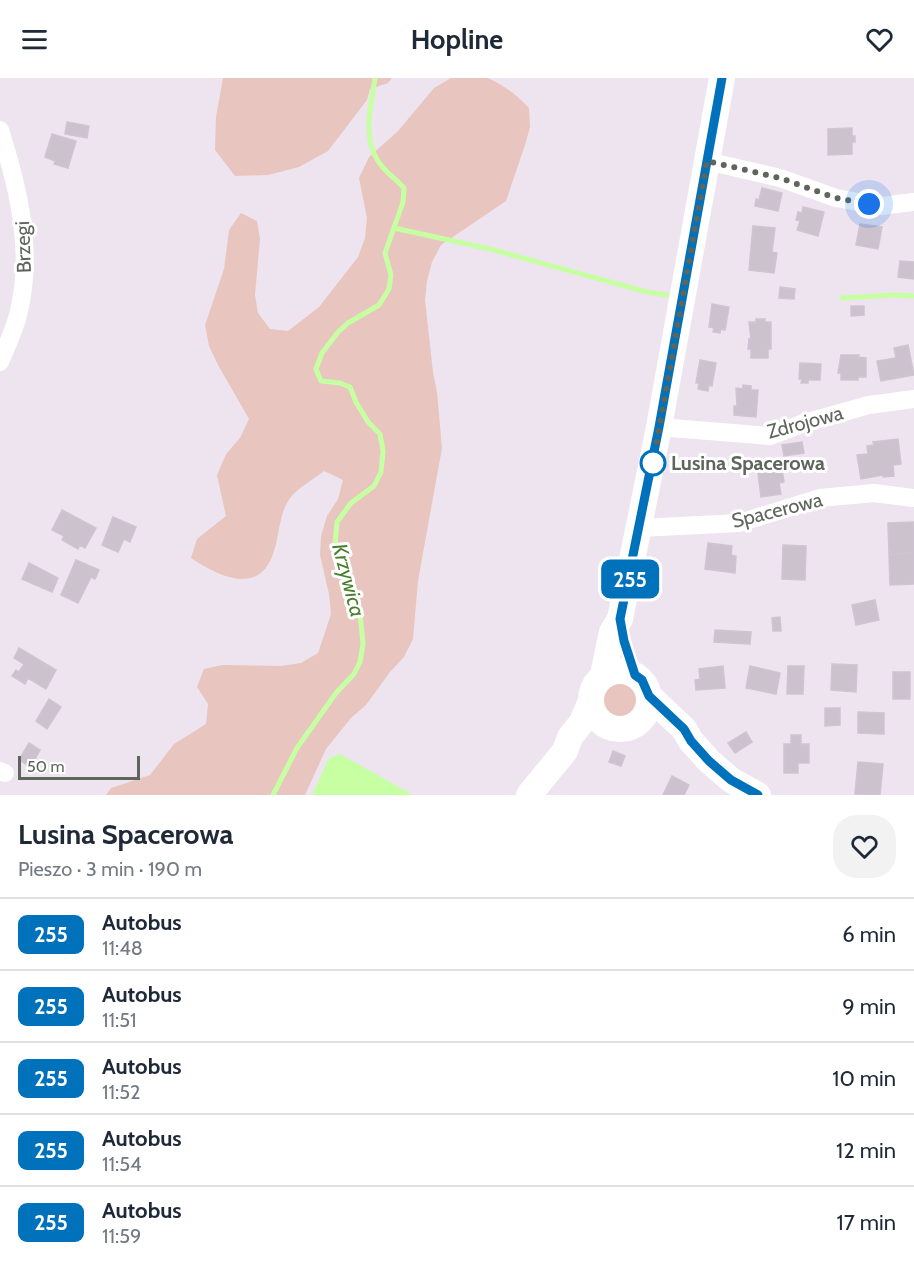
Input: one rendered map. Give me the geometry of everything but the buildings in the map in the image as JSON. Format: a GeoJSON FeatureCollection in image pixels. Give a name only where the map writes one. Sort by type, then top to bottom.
{"type":"FeatureCollection","features":[{"type":"Feature","properties":{"kind":"street"},"geometry":{"type":"LineString","coordinates":[[529,795],[565,751],[570,737],[582,722],[590,703],[593,687],[603,675],[612,632],[620,619],[640,528],[722,78]]}},
{"type":"Feature","properties":{"kind":"street","name":"Brzegi"},"geometry":{"type":"LineString","coordinates":[[0,130],[22,214],[25,273],[18,316],[0,362]]}},
{"type":"Feature","properties":{"kind":"street"},"geometry":{"type":"LineString","coordinates":[[707,161],[780,178],[836,198],[881,206],[914,202]]}},
{"type":"Feature","properties":{"kind":"street","name":"Zdrojowa"},"geometry":{"type":"LineString","coordinates":[[659,427],[770,436],[804,423],[868,405],[914,399]]}},
{"type":"Feature","properties":{"kind":"street","name":"Spacerowa"},"geometry":{"type":"LineString","coordinates":[[640,528],[739,523],[820,498],[874,493],[914,498]]}},
{"type":"Feature","properties":{"kind":"street"},"geometry":{"type":"LineString","coordinates":[[620,619],[624,641],[635,675]]}},
{"type":"Feature","properties":{"kind":"street"},"geometry":{"type":"LineString","coordinates":[[603,675],[618,670],[635,675],[642,680],[649,696],[684,729],[691,741],[709,761],[731,780],[758,795]]}},
{"type":"Feature","properties":{"kind":"street"},"geometry":{"type":"LineString","coordinates":[[590,703],[597,719],[623,727],[647,712],[649,696]]}},
{"type":"Feature","properties":{"kind":"street"},"geometry":{"type":"LineString","coordinates":[[565,751],[578,748],[598,733],[623,727],[652,726],[676,738],[691,741]]}},
{"type":"Feature","properties":{"kind":"shaded area"},"geometry":{"type":"Polygon","coordinates":[[[223,78],[392,78],[388,83],[370,89],[367,100],[328,151],[299,167],[268,175],[235,176],[215,150],[216,117],[223,78]]]}},
{"type":"Feature","properties":{"kind":"shaded area"},"geometry":{"type":"Polygon","coordinates":[[[451,78],[488,78],[510,91],[529,108],[530,127],[506,201],[441,245],[432,262],[427,281],[425,300],[442,448],[418,581],[413,639],[404,657],[366,705],[351,718],[326,749],[305,795],[106,795],[111,788],[150,775],[174,744],[206,724],[208,704],[197,687],[204,669],[222,665],[281,666],[301,663],[318,653],[331,614],[320,555],[321,536],[327,516],[338,499],[343,480],[324,471],[297,491],[287,503],[274,551],[268,565],[259,574],[238,579],[214,571],[191,558],[197,539],[226,516],[217,475],[226,454],[240,438],[249,419],[209,346],[205,325],[224,269],[229,230],[241,213],[257,221],[260,239],[255,295],[258,313],[270,329],[288,331],[319,307],[358,257],[365,238],[367,218],[359,178],[369,157],[398,131],[434,88],[451,78]]]}},
{"type":"Feature","properties":{"kind":"shaded area"},"geometry":{"type":"Polygon","coordinates":[[[621,682],[633,688],[639,700],[633,712],[621,718],[609,712],[603,700],[609,688],[621,682]]]}},
{"type":"Feature","properties":{"kind":"shaded area"},"geometry":{"type":"Polygon","coordinates":[[[340,754],[413,795],[312,795],[329,758],[340,754]]]}},
{"type":"Feature","properties":{"kind":"waterway","name":"Krzywica"},"geometry":{"type":"LineString","coordinates":[[273,795],[297,748],[336,693],[354,674],[360,662],[363,644],[360,613],[335,544],[337,522],[351,503],[374,486],[381,472],[383,451],[380,434],[368,422],[350,387],[340,383],[321,381],[316,369],[322,353],[338,332],[348,323],[379,305],[389,289],[391,275],[385,253],[403,202],[404,188],[381,165],[370,141],[369,120],[375,78]]}},
{"type":"Feature","properties":{"kind":"waterway"},"geometry":{"type":"LineString","coordinates":[[394,228],[490,249],[647,292],[673,296]]}},
{"type":"Feature","properties":{"kind":"waterway"},"geometry":{"type":"LineString","coordinates":[[842,298],[914,296]]}},
{"type":"Feature","properties":{"kind":"bus line","name":"255"},"geometry":{"type":"LineString","coordinates":[[722,78],[659,427],[632,570],[620,619],[624,641],[635,675],[642,680],[649,696],[684,729],[691,741],[709,761],[731,780],[758,795]]}},
{"type":"Feature","properties":{"kind":"place","name":"Lusina Spacerowa"},"geometry":{"type":"Point","coordinates":[653,463]}},
{"type":"Feature","properties":{"kind":"route"},"geometry":{"type":"LineString","coordinates":[[653,463],[707,161],[780,178],[836,198],[869,204]]}}]}
